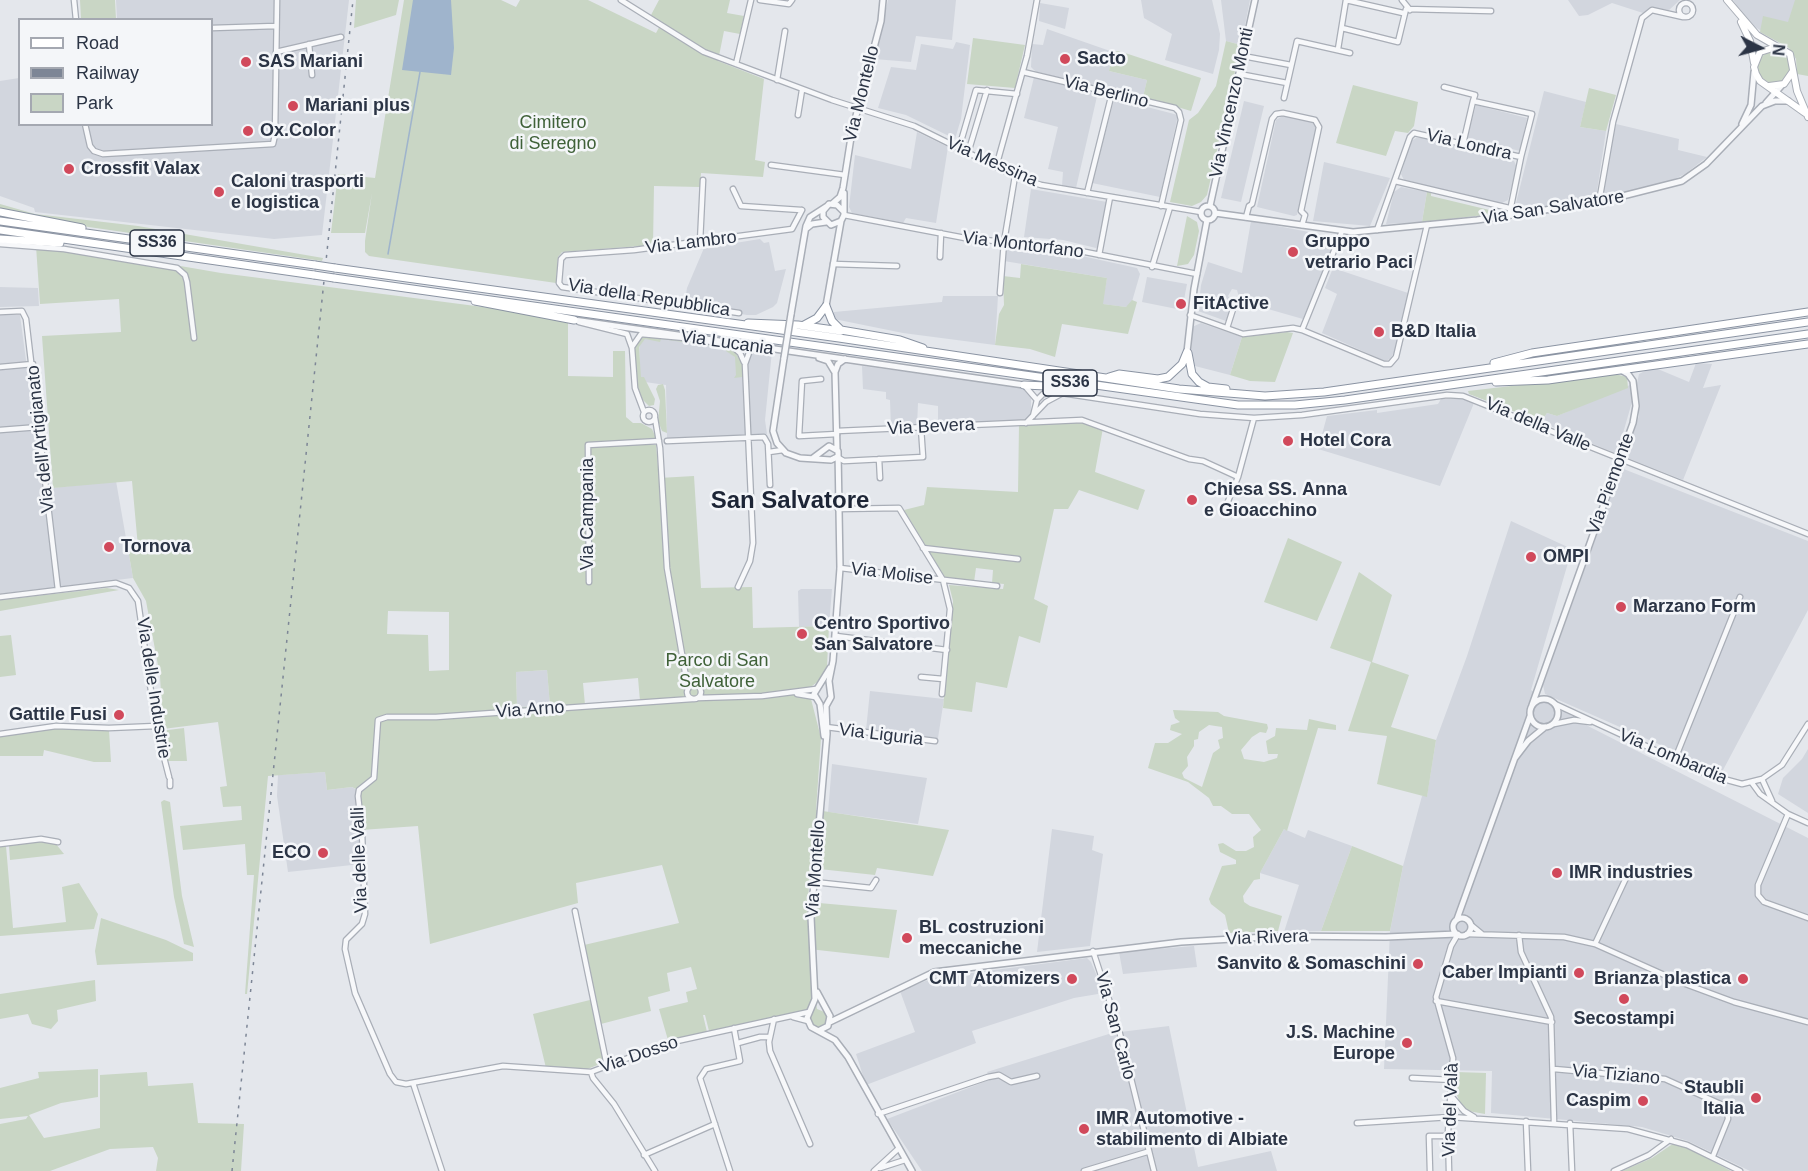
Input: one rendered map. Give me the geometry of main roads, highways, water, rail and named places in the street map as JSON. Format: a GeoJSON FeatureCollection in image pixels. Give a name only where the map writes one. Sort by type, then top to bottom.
{"type":"FeatureCollection","features":[{"type":"Feature","properties":{"kind":"highway"},"geometry":{"type":"LineString","coordinates":[[0,212],[95,230],[104,235]]}},
{"type":"Feature","properties":{"kind":"highway","name":"SS36"},"geometry":{"type":"LineString","coordinates":[[0,221],[928,351],[1179,389],[1242,395],[1292,396],[1808,322]]}},
{"type":"Feature","properties":{"kind":"highway","name":"SS36"},"geometry":{"type":"LineString","coordinates":[[0,230],[462,296],[720,330],[1227,404],[1268,406],[1345,400],[1808,334]]}},
{"type":"Feature","properties":{"kind":"highway"},"geometry":{"type":"LineString","coordinates":[[0,239],[103,245]]}},
{"type":"Feature","properties":{"kind":"highway"},"geometry":{"type":"LineString","coordinates":[[462,296],[482,303],[574,320]]}},
{"type":"Feature","properties":{"kind":"highway"},"geometry":{"type":"LineString","coordinates":[[802,326],[817,318],[826,306],[832,321],[847,332]]}},
{"type":"Feature","properties":{"kind":"highway"},"geometry":{"type":"LineString","coordinates":[[1461,371],[1533,353],[1808,312]]}},
{"type":"Feature","properties":{"kind":"highway"},"geometry":{"type":"LineString","coordinates":[[733,324],[802,326],[847,332],[906,341],[928,351]]}},
{"type":"Feature","properties":{"kind":"highway"},"geometry":{"type":"LineString","coordinates":[[1466,382],[1528,382],[1808,344]]}},
{"type":"Feature","properties":{"kind":"highway"},"geometry":{"type":"LineString","coordinates":[[1105,378],[1119,374],[1158,379],[1168,377],[1182,364],[1188,352],[1192,374],[1199,382],[1208,387],[1236,391],[1242,395]]}},
{"type":"Feature","properties":{"kind":"highway"},"geometry":{"type":"LineString","coordinates":[[1024,385],[1100,387]]}},
{"type":"Feature","properties":{"kind":"main road"},"geometry":{"type":"LineString","coordinates":[[1727,0],[1757,35],[1790,54],[1797,91],[1808,116]]}},
{"type":"Feature","properties":{"kind":"main road"},"geometry":{"type":"LineString","coordinates":[[1737,14],[1750,41],[1754,67],[1760,81],[1808,116]]}},
{"type":"Feature","properties":{"kind":"main road"},"geometry":{"type":"LineString","coordinates":[[1754,67],[1760,52],[1778,47]]}},
{"type":"Feature","properties":{"kind":"main road"},"geometry":{"type":"LineString","coordinates":[[1766,85],[1782,85],[1790,79],[1794,71]]}},
{"type":"Feature","properties":{"kind":"water"},"geometry":{"type":"Polygon","coordinates":[[[413,0],[451,0],[454,48],[451,75],[402,70],[413,0]]]}},
{"type":"Feature","properties":{"kind":"waterway"},"geometry":{"type":"LineString","coordinates":[[388,254],[420,72]]}},
{"type":"Feature","properties":{"kind":"railway"},"geometry":{"type":"LineString","coordinates":[[232,1171],[353,0]]}},
{"type":"Feature","properties":{"kind":"place","name":"Sacto"},"geometry":{"type":"Point","coordinates":[1065,59]}},
{"type":"Feature","properties":{"kind":"place","name":"SAS Mariani"},"geometry":{"type":"Point","coordinates":[246,62]}},
{"type":"Feature","properties":{"kind":"place","name":"Mariani plus"},"geometry":{"type":"Point","coordinates":[293,106]}},
{"type":"Feature","properties":{"kind":"place","name":"Ox.Color"},"geometry":{"type":"Point","coordinates":[248,131]}},
{"type":"Feature","properties":{"kind":"place","name":"Crossfit Valax"},"geometry":{"type":"Point","coordinates":[69,169]}},
{"type":"Feature","properties":{"kind":"place","name":"Caloni trasporti e logistica"},"geometry":{"type":"Point","coordinates":[219,192]}},
{"type":"Feature","properties":{"kind":"place","name":"Gruppo vetrario Paci"},"geometry":{"type":"Point","coordinates":[1293,252]}},
{"type":"Feature","properties":{"kind":"place","name":"FitActive"},"geometry":{"type":"Point","coordinates":[1181,304]}},
{"type":"Feature","properties":{"kind":"place","name":"B&D Italia"},"geometry":{"type":"Point","coordinates":[1379,332]}},
{"type":"Feature","properties":{"kind":"place","name":"Hotel Cora"},"geometry":{"type":"Point","coordinates":[1288,441]}},
{"type":"Feature","properties":{"kind":"place","name":"Chiesa SS. Anna e Gioacchino"},"geometry":{"type":"Point","coordinates":[1192,500]}},
{"type":"Feature","properties":{"kind":"place","name":"Tornova"},"geometry":{"type":"Point","coordinates":[109,547]}},
{"type":"Feature","properties":{"kind":"place","name":"OMPI"},"geometry":{"type":"Point","coordinates":[1531,557]}},
{"type":"Feature","properties":{"kind":"place","name":"Marzano Form"},"geometry":{"type":"Point","coordinates":[1621,607]}},
{"type":"Feature","properties":{"kind":"place","name":"Centro Sportivo San Salvatore"},"geometry":{"type":"Point","coordinates":[802,634]}},
{"type":"Feature","properties":{"kind":"place","name":"Gattile Fusi"},"geometry":{"type":"Point","coordinates":[119,715]}},
{"type":"Feature","properties":{"kind":"place","name":"ECO"},"geometry":{"type":"Point","coordinates":[323,853]}},
{"type":"Feature","properties":{"kind":"place","name":"IMR industries"},"geometry":{"type":"Point","coordinates":[1557,873]}},
{"type":"Feature","properties":{"kind":"place","name":"BL costruzioni meccaniche"},"geometry":{"type":"Point","coordinates":[907,938]}},
{"type":"Feature","properties":{"kind":"place","name":"Sanvito & Somaschini"},"geometry":{"type":"Point","coordinates":[1418,964]}},
{"type":"Feature","properties":{"kind":"place","name":"Caber Impianti"},"geometry":{"type":"Point","coordinates":[1579,973]}},
{"type":"Feature","properties":{"kind":"place","name":"CMT Atomizers"},"geometry":{"type":"Point","coordinates":[1072,979]}},
{"type":"Feature","properties":{"kind":"place","name":"Brianza plastica"},"geometry":{"type":"Point","coordinates":[1743,979]}},
{"type":"Feature","properties":{"kind":"place","name":"Secostampi"},"geometry":{"type":"Point","coordinates":[1624,999]}},
{"type":"Feature","properties":{"kind":"place","name":"J.S. Machine Europe"},"geometry":{"type":"Point","coordinates":[1407,1043]}},
{"type":"Feature","properties":{"kind":"place","name":"Staubli Italia"},"geometry":{"type":"Point","coordinates":[1756,1098]}},
{"type":"Feature","properties":{"kind":"place","name":"Caspim"},"geometry":{"type":"Point","coordinates":[1643,1101]}},
{"type":"Feature","properties":{"kind":"place","name":"IMR Automotive - stabilimento di Albiate"},"geometry":{"type":"Point","coordinates":[1084,1129]}},
{"type":"Feature","properties":{"kind":"district","name":"San Salvatore"},"geometry":{"type":"Point","coordinates":[790,501]}},
{"type":"Feature","properties":{"kind":"park label","name":"Cimitero di Seregno"},"geometry":{"type":"Point","coordinates":[553,133]}},
{"type":"Feature","properties":{"kind":"park label","name":"Parco di San Salvatore"},"geometry":{"type":"Point","coordinates":[717,671]}}]}
